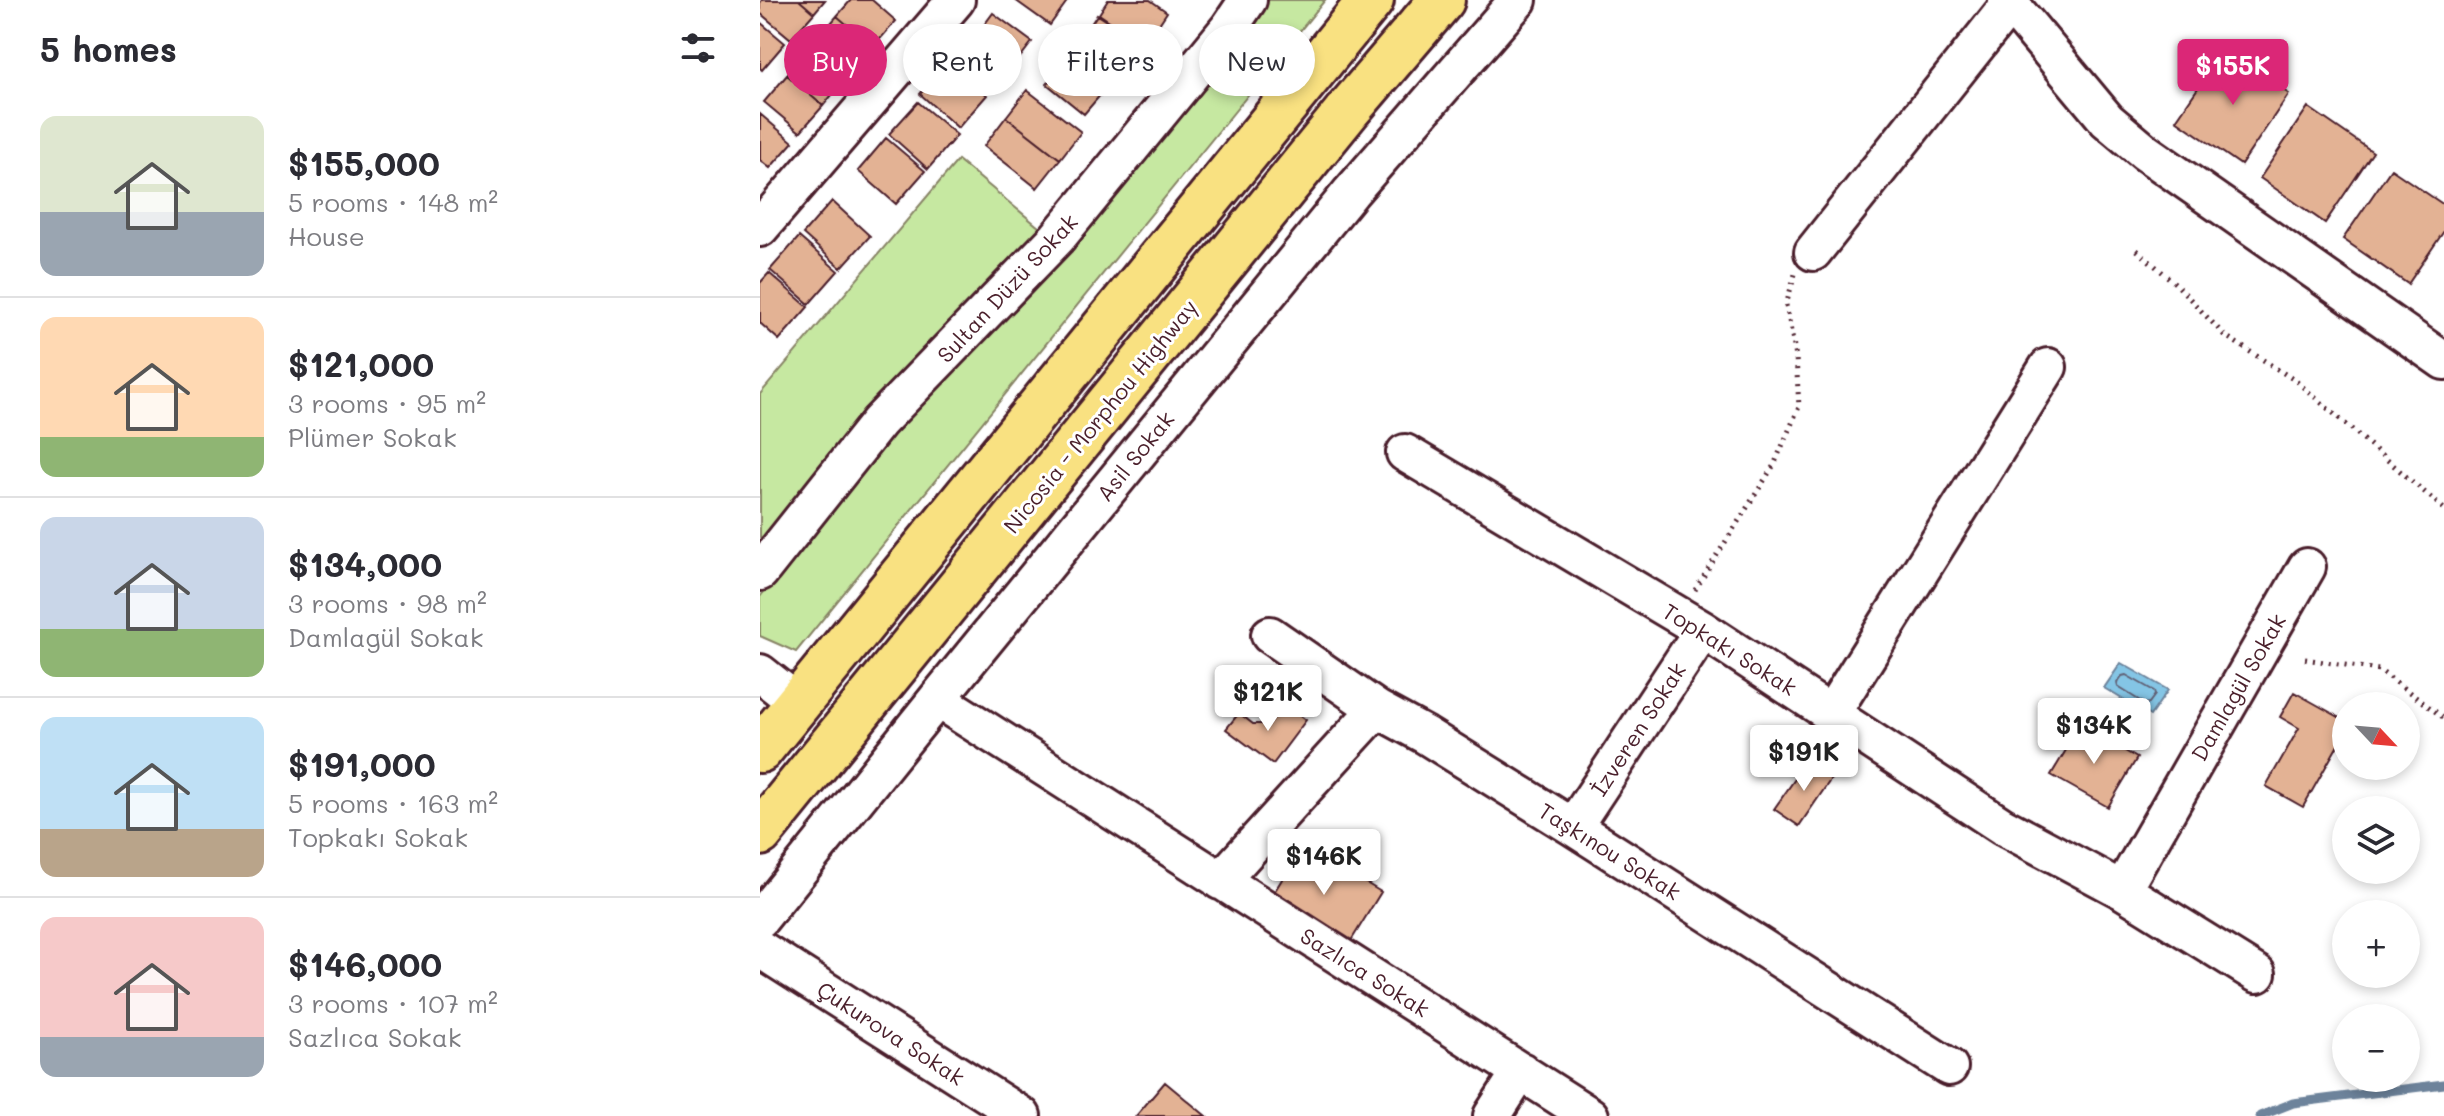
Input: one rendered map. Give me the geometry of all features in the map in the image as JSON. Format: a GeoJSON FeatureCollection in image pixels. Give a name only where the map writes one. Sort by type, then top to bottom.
{"type":"FeatureCollection","features":[{"type":"Feature","properties":{"kind":"highway"},"geometry":{"type":"LineString","coordinates":[[760,750],[1371,0]]}},
{"type":"Feature","properties":{"kind":"highway","name":"Nicosia - Morphou Highway"},"geometry":{"type":"LineString","coordinates":[[760,833],[1348,110],[1442,0]]}},
{"type":"Feature","properties":{"kind":"street","name":"Sultan Düzü Sokak"},"geometry":{"type":"LineString","coordinates":[[760,572],[879,422],[1057,238],[1229,28],[1248,0]]}},
{"type":"Feature","properties":{"kind":"street","name":"Asil Sokak"},"geometry":{"type":"LineString","coordinates":[[760,919],[1351,192],[1518,0]]}},
{"type":"Feature","properties":{"kind":"street"},"geometry":{"type":"LineString","coordinates":[[1813,252],[2008,2],[2107,120],[2145,152],[2444,361]]}},
{"type":"Feature","properties":{"kind":"street"},"geometry":{"type":"LineString","coordinates":[[760,228],[948,3]]}},
{"type":"Feature","properties":{"kind":"street"},"geometry":{"type":"LineString","coordinates":[[1831,714],[2048,367]]}},
{"type":"Feature","properties":{"kind":"street","name":"Topkakı Sokak"},"geometry":{"type":"LineString","coordinates":[[1405,453],[1691,623],[2002,826],[2122,890],[2257,974]]}},
{"type":"Feature","properties":{"kind":"street","name":"Damlagül Sokak"},"geometry":{"type":"LineString","coordinates":[[2122,890],[2307,567]]}},
{"type":"Feature","properties":{"kind":"street","name":"İzveren Sokak"},"geometry":{"type":"LineString","coordinates":[[1573,827],[1691,623]]}},
{"type":"Feature","properties":{"kind":"street","name":"Taşkınou Sokak"},"geometry":{"type":"LineString","coordinates":[[1270,635],[1377,709],[1425,735],[1573,827],[1949,1067]]}},
{"type":"Feature","properties":{"kind":"street"},"geometry":{"type":"LineString","coordinates":[[760,673],[798,703]]}},
{"type":"Feature","properties":{"kind":"street","name":"Sazlıca Sokak"},"geometry":{"type":"LineString","coordinates":[[937,699],[1590,1116]]}},
{"type":"Feature","properties":{"kind":"street"},"geometry":{"type":"LineString","coordinates":[[1220,881],[1377,709]]}},
{"type":"Feature","properties":{"kind":"street","name":"Çukurova Sokak"},"geometry":{"type":"LineString","coordinates":[[760,949],[1022,1116]]}},
{"type":"Feature","properties":{"kind":"street"},"geometry":{"type":"LineString","coordinates":[[1492,1116],[1521,1071]]}},
{"type":"Feature","properties":{"kind":"path"},"geometry":{"type":"LineString","coordinates":[[2137,250],[2176,284],[2224,335],[2296,381],[2444,509]]}},
{"type":"Feature","properties":{"kind":"path"},"geometry":{"type":"LineString","coordinates":[[1691,623],[1774,465],[1799,407],[1796,357],[1786,305],[1794,276],[1813,252]]}},
{"type":"Feature","properties":{"kind":"path"},"geometry":{"type":"LineString","coordinates":[[2305,659],[2379,670],[2444,718]]}},
{"type":"Feature","properties":{"kind":"green space"},"geometry":{"type":"Polygon","coordinates":[[[1268,0],[1325,0],[1306,24],[1252,24],[1268,0]]]}},
{"type":"Feature","properties":{"kind":"green space"},"geometry":{"type":"Polygon","coordinates":[[[1199,91],[1199,96],[1247,96],[796,652],[760,636],[760,597],[789,560],[760,537],[760,394],[958,160],[1069,252],[1199,91]]]}},
{"type":"Feature","properties":{"kind":"water"},"geometry":{"type":"Polygon","coordinates":[[[2121,663],[2168,690],[2150,716],[2104,688],[2121,663]]]}},
{"type":"Feature","properties":{"kind":"building"},"geometry":{"type":"Polygon","coordinates":[[[762,0],[799,0],[814,13],[804,24],[784,24],[784,33],[760,13],[762,0]]]}},
{"type":"Feature","properties":{"kind":"building"},"geometry":{"type":"Polygon","coordinates":[[[799,0],[825,0],[814,13],[799,0]]]}},
{"type":"Feature","properties":{"kind":"building"},"geometry":{"type":"Polygon","coordinates":[[[851,0],[872,0],[896,21],[887,31],[887,24],[846,24],[837,16],[851,0]]]}},
{"type":"Feature","properties":{"kind":"building"},"geometry":{"type":"Polygon","coordinates":[[[1015,0],[1068,0],[1049,24],[1015,0]]]}},
{"type":"Feature","properties":{"kind":"building"},"geometry":{"type":"Polygon","coordinates":[[[1108,0],[1150,0],[1167,12],[1159,24],[1114,24],[1099,14],[1108,0]]]}},
{"type":"Feature","properties":{"kind":"building"},"geometry":{"type":"Polygon","coordinates":[[[993,13],[1008,24],[985,24],[993,13]]]}},
{"type":"Feature","properties":{"kind":"building"},"geometry":{"type":"Polygon","coordinates":[[[1097,15],[1111,24],[1091,24],[1097,15]]]}},
{"type":"Feature","properties":{"kind":"building"},"geometry":{"type":"Polygon","coordinates":[[[837,16],[846,24],[830,24],[837,16]]]}},
{"type":"Feature","properties":{"kind":"building"},"geometry":{"type":"Polygon","coordinates":[[[760,22],[784,44],[762,70],[760,22]]]}},
{"type":"Feature","properties":{"kind":"building"},"geometry":{"type":"Polygon","coordinates":[[[1022,35],[1032,42],[1022,55],[1022,35]]]}},
{"type":"Feature","properties":{"kind":"building"},"geometry":{"type":"Polygon","coordinates":[[[2224,50],[2289,94],[2241,165],[2176,120],[2224,50]]]}},
{"type":"Feature","properties":{"kind":"building"},"geometry":{"type":"Polygon","coordinates":[[[784,79],[784,96],[811,96],[823,106],[800,132],[764,102],[784,79]]]}},
{"type":"Feature","properties":{"kind":"building"},"geometry":{"type":"Polygon","coordinates":[[[1027,90],[1081,132],[1060,159],[1006,117],[1027,90]]]}},
{"type":"Feature","properties":{"kind":"building"},"geometry":{"type":"Polygon","coordinates":[[[811,96],[831,96],[823,106],[811,96]]]}},
{"type":"Feature","properties":{"kind":"building"},"geometry":{"type":"Polygon","coordinates":[[[922,96],[986,96],[958,128],[922,96]]]}},
{"type":"Feature","properties":{"kind":"building"},"geometry":{"type":"Polygon","coordinates":[[[1062,96],[1099,96],[1084,114],[1062,96]]]}},
{"type":"Feature","properties":{"kind":"building"},"geometry":{"type":"Polygon","coordinates":[[[918,102],[957,135],[928,169],[889,134],[918,102]]]}},
{"type":"Feature","properties":{"kind":"building"},"geometry":{"type":"Polygon","coordinates":[[[2308,107],[2373,152],[2325,223],[2260,178],[2308,107]]]}},
{"type":"Feature","properties":{"kind":"building"},"geometry":{"type":"Polygon","coordinates":[[[760,114],[793,142],[770,168],[760,160],[760,114]]]}},
{"type":"Feature","properties":{"kind":"building"},"geometry":{"type":"Polygon","coordinates":[[[1006,117],[1060,159],[1037,188],[984,146],[1006,117]]]}},
{"type":"Feature","properties":{"kind":"building"},"geometry":{"type":"Polygon","coordinates":[[[886,138],[925,171],[896,204],[858,171],[886,138]]]}},
{"type":"Feature","properties":{"kind":"building"},"geometry":{"type":"Polygon","coordinates":[[[2391,169],[2444,205],[2444,231],[2408,284],[2343,239],[2391,169]]]}},
{"type":"Feature","properties":{"kind":"building"},"geometry":{"type":"Polygon","coordinates":[[[832,201],[870,236],[841,268],[803,234],[832,201]]]}},
{"type":"Feature","properties":{"kind":"building"},"geometry":{"type":"Polygon","coordinates":[[[799,237],[838,271],[809,304],[770,270],[799,237]]]}},
{"type":"Feature","properties":{"kind":"building"},"geometry":{"type":"Polygon","coordinates":[[[769,273],[808,307],[779,340],[760,323],[760,283],[769,273]]]}},
{"type":"Feature","properties":{"kind":"building"},"geometry":{"type":"Polygon","coordinates":[[[2294,692],[2332,713],[2332,756],[2303,807],[2266,786],[2299,728],[2280,717],[2294,692]]]}},
{"type":"Feature","properties":{"kind":"building"},"geometry":{"type":"Polygon","coordinates":[[[1284,704],[1306,720],[1273,764],[1226,729],[1239,713],[1253,724],[1269,724],[1284,704]]]}},
{"type":"Feature","properties":{"kind":"building"},"geometry":{"type":"Polygon","coordinates":[[[2081,725],[2137,758],[2108,807],[2051,775],[2081,725]]]}},
{"type":"Feature","properties":{"kind":"building"},"geometry":{"type":"Polygon","coordinates":[[[1809,759],[1833,776],[1799,826],[1774,809],[1809,759]]]}},
{"type":"Feature","properties":{"kind":"building"},"geometry":{"type":"Polygon","coordinates":[[[1303,845],[1381,892],[1346,949],[1268,902],[1303,845]]]}},
{"type":"Feature","properties":{"kind":"building"},"geometry":{"type":"Polygon","coordinates":[[[1165,1082],[1206,1116],[1136,1116],[1165,1082]]]}},
{"type":"Feature","properties":{"kind":"waterway"},"geometry":{"type":"LineString","coordinates":[[2260,1116],[2293,1103],[2444,1084]]}}]}
